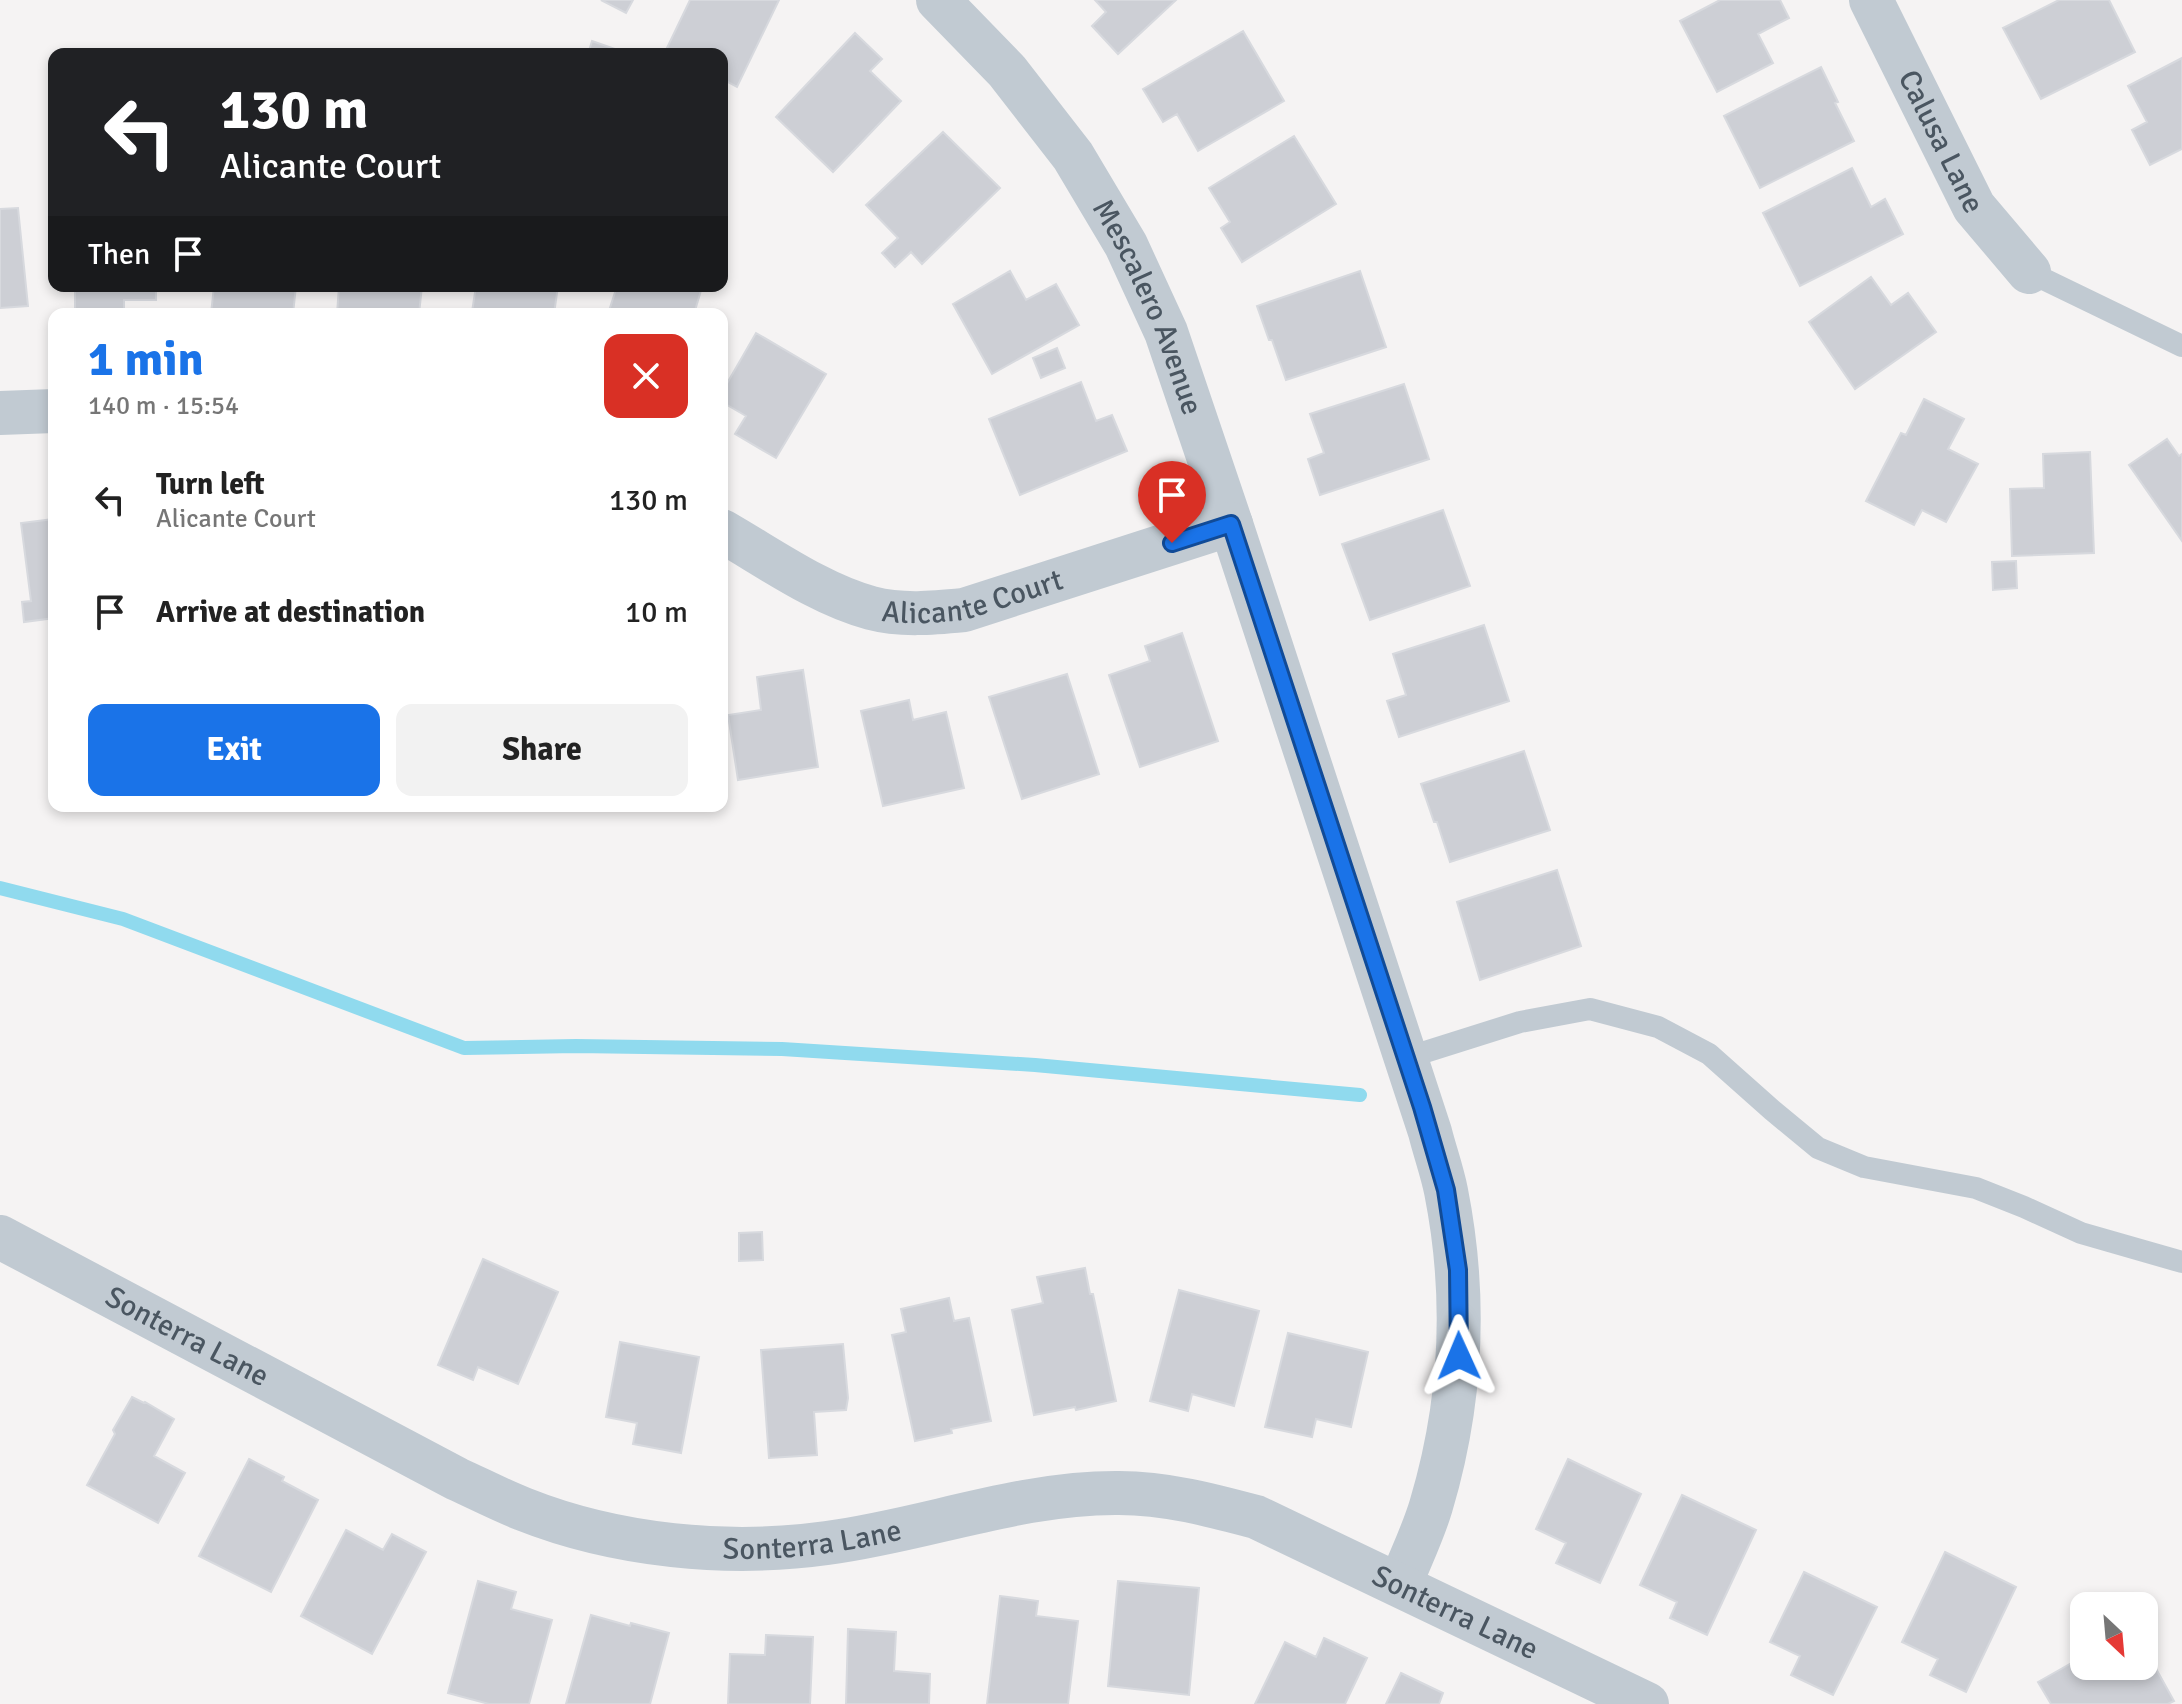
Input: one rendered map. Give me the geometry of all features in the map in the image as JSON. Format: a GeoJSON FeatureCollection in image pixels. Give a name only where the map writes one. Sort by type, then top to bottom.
{"type":"FeatureCollection","features":[{"type":"Feature","properties":{"kind":"street","name":"Mescalero Avenue"},"geometry":{"type":"LineString","coordinates":[[938,0],[1007,71],[1073,156],[1126,245],[1166,332],[1406,1058],[1446,1190],[1458,1270],[1459,1356],[1450,1428],[1431,1507],[1400,1585]]}},
{"type":"Feature","properties":{"kind":"street","name":"Calusa Lane"},"geometry":{"type":"LineString","coordinates":[[1871,0],[1974,207],[2029,272]]}},
{"type":"Feature","properties":{"kind":"street"},"geometry":{"type":"LineString","coordinates":[[0,413],[48,411]]}},
{"type":"Feature","properties":{"kind":"street","name":"Alicante Court"},"geometry":{"type":"LineString","coordinates":[[728,534],[828,592],[872,609],[918,614],[964,610],[1231,524]]}},
{"type":"Feature","properties":{"kind":"street","name":"Sonterra Lane"},"geometry":{"type":"LineString","coordinates":[[0,1237],[457,1479],[524,1510],[598,1532],[675,1546],[749,1549],[827,1543],[1051,1498],[1120,1492],[1189,1499],[1256,1517],[1647,1704]]}},
{"type":"Feature","properties":{"kind":"lane"},"geometry":{"type":"LineString","coordinates":[[2029,272],[2182,346]]}},
{"type":"Feature","properties":{"kind":"lane"},"geometry":{"type":"LineString","coordinates":[[1406,1058],[1520,1022],[1590,1009],[1618,1016],[1658,1027],[1709,1054],[1818,1148],[1864,1167],[1976,1188],[2081,1233],[2182,1262]]}},
{"type":"Feature","properties":{"kind":"building"},"geometry":{"type":"Polygon","coordinates":[[[601,0],[633,0],[626,13],[601,0]]]}},
{"type":"Feature","properties":{"kind":"building"},"geometry":{"type":"Polygon","coordinates":[[[690,0],[779,0],[737,87],[728,82],[728,48],[667,48],[690,0]]]}},
{"type":"Feature","properties":{"kind":"building"},"geometry":{"type":"Polygon","coordinates":[[[1095,0],[1176,0],[1118,54],[1092,26],[1106,12],[1095,0]]]}},
{"type":"Feature","properties":{"kind":"building"},"geometry":{"type":"Polygon","coordinates":[[[1720,0],[1780,0],[1789,18],[1758,34],[1773,63],[1717,92],[1680,21],[1720,0]]]}},
{"type":"Feature","properties":{"kind":"building"},"geometry":{"type":"Polygon","coordinates":[[[2059,0],[2109,0],[2135,52],[2041,99],[2003,28],[2059,0]]]}},
{"type":"Feature","properties":{"kind":"building"},"geometry":{"type":"Polygon","coordinates":[[[1243,31],[1284,101],[1198,151],[1177,114],[1163,122],[1143,89],[1243,31]]]}},
{"type":"Feature","properties":{"kind":"building"},"geometry":{"type":"Polygon","coordinates":[[[855,33],[882,59],[870,71],[901,101],[833,172],[776,117],[855,33]]]}},
{"type":"Feature","properties":{"kind":"building"},"geometry":{"type":"Polygon","coordinates":[[[592,41],[612,48],[590,48],[592,41]]]}},
{"type":"Feature","properties":{"kind":"building"},"geometry":{"type":"Polygon","coordinates":[[[2182,58],[2182,149],[2150,165],[2132,130],[2147,122],[2128,86],[2182,58]]]}},
{"type":"Feature","properties":{"kind":"building"},"geometry":{"type":"Polygon","coordinates":[[[1821,67],[1854,141],[1760,188],[1724,116],[1821,67]]]}},
{"type":"Feature","properties":{"kind":"building"},"geometry":{"type":"Polygon","coordinates":[[[943,132],[1000,188],[922,264],[911,252],[895,267],[882,253],[898,238],[866,205],[943,132]]]}},
{"type":"Feature","properties":{"kind":"building"},"geometry":{"type":"Polygon","coordinates":[[[1294,136],[1336,204],[1242,262],[1221,228],[1230,222],[1209,188],[1294,136]]]}},
{"type":"Feature","properties":{"kind":"building"},"geometry":{"type":"Polygon","coordinates":[[[1852,168],[1871,207],[1885,199],[1903,234],[1800,286],[1763,213],[1852,168]]]}},
{"type":"Feature","properties":{"kind":"building"},"geometry":{"type":"Polygon","coordinates":[[[18,208],[28,306],[0,308],[0,209],[18,208]]]}},
{"type":"Feature","properties":{"kind":"building"},"geometry":{"type":"Polygon","coordinates":[[[1010,271],[1026,300],[1056,284],[1079,325],[992,374],[953,304],[1010,271]]]}},
{"type":"Feature","properties":{"kind":"building"},"geometry":{"type":"Polygon","coordinates":[[[1360,271],[1386,347],[1286,380],[1257,306],[1360,271]]]}},
{"type":"Feature","properties":{"kind":"building"},"geometry":{"type":"Polygon","coordinates":[[[1871,277],[1891,305],[1908,293],[1936,332],[1855,389],[1809,322],[1871,277]]]}},
{"type":"Feature","properties":{"kind":"building"},"geometry":{"type":"Polygon","coordinates":[[[75,292],[156,292],[156,300],[124,300],[124,308],[75,308],[75,292]]]}},
{"type":"Feature","properties":{"kind":"building"},"geometry":{"type":"Polygon","coordinates":[[[213,292],[295,292],[294,308],[212,308],[213,292]]]}},
{"type":"Feature","properties":{"kind":"building"},"geometry":{"type":"Polygon","coordinates":[[[339,292],[421,292],[420,308],[337,308],[339,292]]]}},
{"type":"Feature","properties":{"kind":"building"},"geometry":{"type":"Polygon","coordinates":[[[475,292],[557,292],[555,308],[473,308],[475,292]]]}},
{"type":"Feature","properties":{"kind":"building"},"geometry":{"type":"Polygon","coordinates":[[[615,292],[701,292],[696,308],[610,308],[615,292]]]}},
{"type":"Feature","properties":{"kind":"building"},"geometry":{"type":"Polygon","coordinates":[[[756,333],[826,374],[776,458],[735,434],[746,416],[728,406],[728,382],[756,333]]]}},
{"type":"Feature","properties":{"kind":"building"},"geometry":{"type":"Polygon","coordinates":[[[1057,348],[1065,368],[1041,378],[1033,358],[1057,348]]]}},
{"type":"Feature","properties":{"kind":"building"},"geometry":{"type":"Polygon","coordinates":[[[1081,382],[1096,421],[1112,415],[1127,451],[1020,495],[989,419],[1081,382]]]}},
{"type":"Feature","properties":{"kind":"building"},"geometry":{"type":"Polygon","coordinates":[[[1404,384],[1429,459],[1320,495],[1308,459],[1324,453],[1310,414],[1404,384]]]}},
{"type":"Feature","properties":{"kind":"building"},"geometry":{"type":"Polygon","coordinates":[[[1924,399],[1964,419],[1948,449],[1978,464],[1946,522],[1922,510],[1914,525],[1866,501],[1901,433],[1906,435],[1924,399]]]}},
{"type":"Feature","properties":{"kind":"building"},"geometry":{"type":"Polygon","coordinates":[[[2167,439],[2179,456],[2182,454],[2182,541],[2129,465],[2167,439]]]}},
{"type":"Feature","properties":{"kind":"building"},"geometry":{"type":"Polygon","coordinates":[[[2090,452],[2094,553],[2012,556],[2010,489],[2044,488],[2043,454],[2090,452]]]}},
{"type":"Feature","properties":{"kind":"building"},"geometry":{"type":"Polygon","coordinates":[[[1443,510],[1470,586],[1370,620],[1342,544],[1443,510]]]}},
{"type":"Feature","properties":{"kind":"building"},"geometry":{"type":"Polygon","coordinates":[[[48,520],[48,619],[24,622],[22,602],[31,601],[21,523],[48,520]]]}},
{"type":"Feature","properties":{"kind":"building"},"geometry":{"type":"Polygon","coordinates":[[[2016,561],[2017,588],[1993,590],[1992,562],[2016,561]]]}},
{"type":"Feature","properties":{"kind":"building"},"geometry":{"type":"Polygon","coordinates":[[[1484,625],[1509,701],[1399,737],[1387,701],[1406,695],[1393,654],[1484,625]]]}},
{"type":"Feature","properties":{"kind":"building"},"geometry":{"type":"Polygon","coordinates":[[[1182,633],[1218,741],[1140,767],[1109,675],[1150,661],[1145,646],[1182,633]]]}},
{"type":"Feature","properties":{"kind":"building"},"geometry":{"type":"Polygon","coordinates":[[[803,670],[818,767],[738,780],[728,715],[761,710],[757,677],[803,670]]]}},
{"type":"Feature","properties":{"kind":"building"},"geometry":{"type":"Polygon","coordinates":[[[1067,674],[1099,774],[1022,799],[989,697],[1067,674]]]}},
{"type":"Feature","properties":{"kind":"building"},"geometry":{"type":"Polygon","coordinates":[[[909,700],[913,720],[946,712],[964,788],[883,806],[861,711],[909,700]]]}},
{"type":"Feature","properties":{"kind":"building"},"geometry":{"type":"Polygon","coordinates":[[[1524,751],[1550,830],[1450,862],[1421,784],[1524,751]]]}},
{"type":"Feature","properties":{"kind":"building"},"geometry":{"type":"Polygon","coordinates":[[[1557,870],[1581,946],[1480,980],[1457,902],[1557,870]]]}},
{"type":"Feature","properties":{"kind":"building"},"geometry":{"type":"Polygon","coordinates":[[[762,1232],[763,1260],[739,1261],[739,1233],[762,1232]]]}},
{"type":"Feature","properties":{"kind":"building"},"geometry":{"type":"Polygon","coordinates":[[[483,1259],[558,1292],[518,1384],[478,1367],[473,1380],[438,1365],[483,1259]]]}},
{"type":"Feature","properties":{"kind":"building"},"geometry":{"type":"Polygon","coordinates":[[[1085,1268],[1116,1401],[1034,1415],[1012,1310],[1043,1303],[1037,1277],[1085,1268]]]}},
{"type":"Feature","properties":{"kind":"building"},"geometry":{"type":"Polygon","coordinates":[[[1179,1290],[1259,1311],[1234,1406],[1192,1394],[1188,1411],[1150,1401],[1179,1290]]]}},
{"type":"Feature","properties":{"kind":"building"},"geometry":{"type":"Polygon","coordinates":[[[949,1298],[954,1321],[969,1318],[991,1421],[951,1429],[952,1433],[915,1441],[892,1335],[906,1332],[901,1309],[949,1298]]]}},
{"type":"Feature","properties":{"kind":"building"},"geometry":{"type":"Polygon","coordinates":[[[1288,1333],[1368,1352],[1351,1427],[1316,1419],[1312,1437],[1265,1427],[1288,1333]]]}},
{"type":"Feature","properties":{"kind":"building"},"geometry":{"type":"Polygon","coordinates":[[[620,1342],[699,1357],[681,1453],[633,1444],[637,1423],[606,1417],[620,1342]]]}},
{"type":"Feature","properties":{"kind":"building"},"geometry":{"type":"Polygon","coordinates":[[[843,1344],[848,1398],[846,1410],[814,1412],[817,1455],[769,1458],[761,1350],[843,1344]]]}},
{"type":"Feature","properties":{"kind":"building"},"geometry":{"type":"Polygon","coordinates":[[[132,1397],[174,1419],[154,1456],[185,1473],[158,1523],[87,1485],[132,1397]]]}},
{"type":"Feature","properties":{"kind":"building"},"geometry":{"type":"Polygon","coordinates":[[[249,1459],[284,1477],[282,1481],[318,1500],[271,1592],[199,1556],[249,1459]]]}},
{"type":"Feature","properties":{"kind":"building"},"geometry":{"type":"Polygon","coordinates":[[[1568,1459],[1641,1494],[1600,1583],[1556,1563],[1566,1543],[1536,1529],[1568,1459]]]}},
{"type":"Feature","properties":{"kind":"building"},"geometry":{"type":"Polygon","coordinates":[[[1682,1495],[1756,1530],[1707,1635],[1670,1618],[1677,1602],[1640,1585],[1682,1495]]]}},
{"type":"Feature","properties":{"kind":"building"},"geometry":{"type":"Polygon","coordinates":[[[346,1530],[383,1550],[392,1534],[426,1552],[372,1654],[301,1616],[346,1530]]]}},
{"type":"Feature","properties":{"kind":"building"},"geometry":{"type":"Polygon","coordinates":[[[1945,1552],[2016,1587],[1966,1692],[1930,1675],[1938,1659],[1902,1642],[1945,1552]]]}},
{"type":"Feature","properties":{"kind":"building"},"geometry":{"type":"Polygon","coordinates":[[[1804,1572],[1877,1607],[1833,1695],[1791,1675],[1800,1656],[1770,1642],[1804,1572]]]}},
{"type":"Feature","properties":{"kind":"building"},"geometry":{"type":"Polygon","coordinates":[[[478,1581],[516,1592],[511,1609],[552,1620],[529,1704],[489,1704],[448,1693],[478,1581]]]}},
{"type":"Feature","properties":{"kind":"building"},"geometry":{"type":"Polygon","coordinates":[[[1118,1581],[1199,1588],[1189,1695],[1108,1686],[1118,1581]]]}},
{"type":"Feature","properties":{"kind":"building"},"geometry":{"type":"Polygon","coordinates":[[[1000,1596],[1038,1601],[1036,1616],[1078,1621],[1068,1704],[987,1704],[1000,1596]]]}},
{"type":"Feature","properties":{"kind":"building"},"geometry":{"type":"Polygon","coordinates":[[[591,1615],[669,1633],[650,1704],[566,1704],[591,1615]]]}},
{"type":"Feature","properties":{"kind":"building"},"geometry":{"type":"Polygon","coordinates":[[[848,1629],[896,1632],[894,1671],[930,1674],[929,1704],[846,1704],[848,1629]]]}},
{"type":"Feature","properties":{"kind":"building"},"geometry":{"type":"Polygon","coordinates":[[[766,1635],[813,1637],[810,1704],[728,1704],[730,1654],[765,1655],[766,1635]]]}},
{"type":"Feature","properties":{"kind":"building"},"geometry":{"type":"Polygon","coordinates":[[[1324,1638],[1367,1658],[1345,1704],[1255,1704],[1285,1642],[1316,1657],[1324,1638]]]}},
{"type":"Feature","properties":{"kind":"building"},"geometry":{"type":"Polygon","coordinates":[[[2070,1664],[2070,1680],[2158,1680],[2158,1672],[2174,1701],[2168,1704],[2051,1704],[2038,1682],[2070,1664]]]}},
{"type":"Feature","properties":{"kind":"building"},"geometry":{"type":"Polygon","coordinates":[[[1401,1673],[1443,1693],[1439,1704],[1386,1704],[1401,1673]]]}},
{"type":"Feature","properties":{"kind":"waterway"},"geometry":{"type":"LineString","coordinates":[[0,888],[123,919],[464,1048],[782,1049],[1035,1065],[1360,1095]]}},
{"type":"Feature","properties":{"kind":"route"},"geometry":{"type":"LineString","coordinates":[[1172,543],[1231,524],[1422,1107],[1446,1190],[1458,1270],[1459,1356]]}}]}
